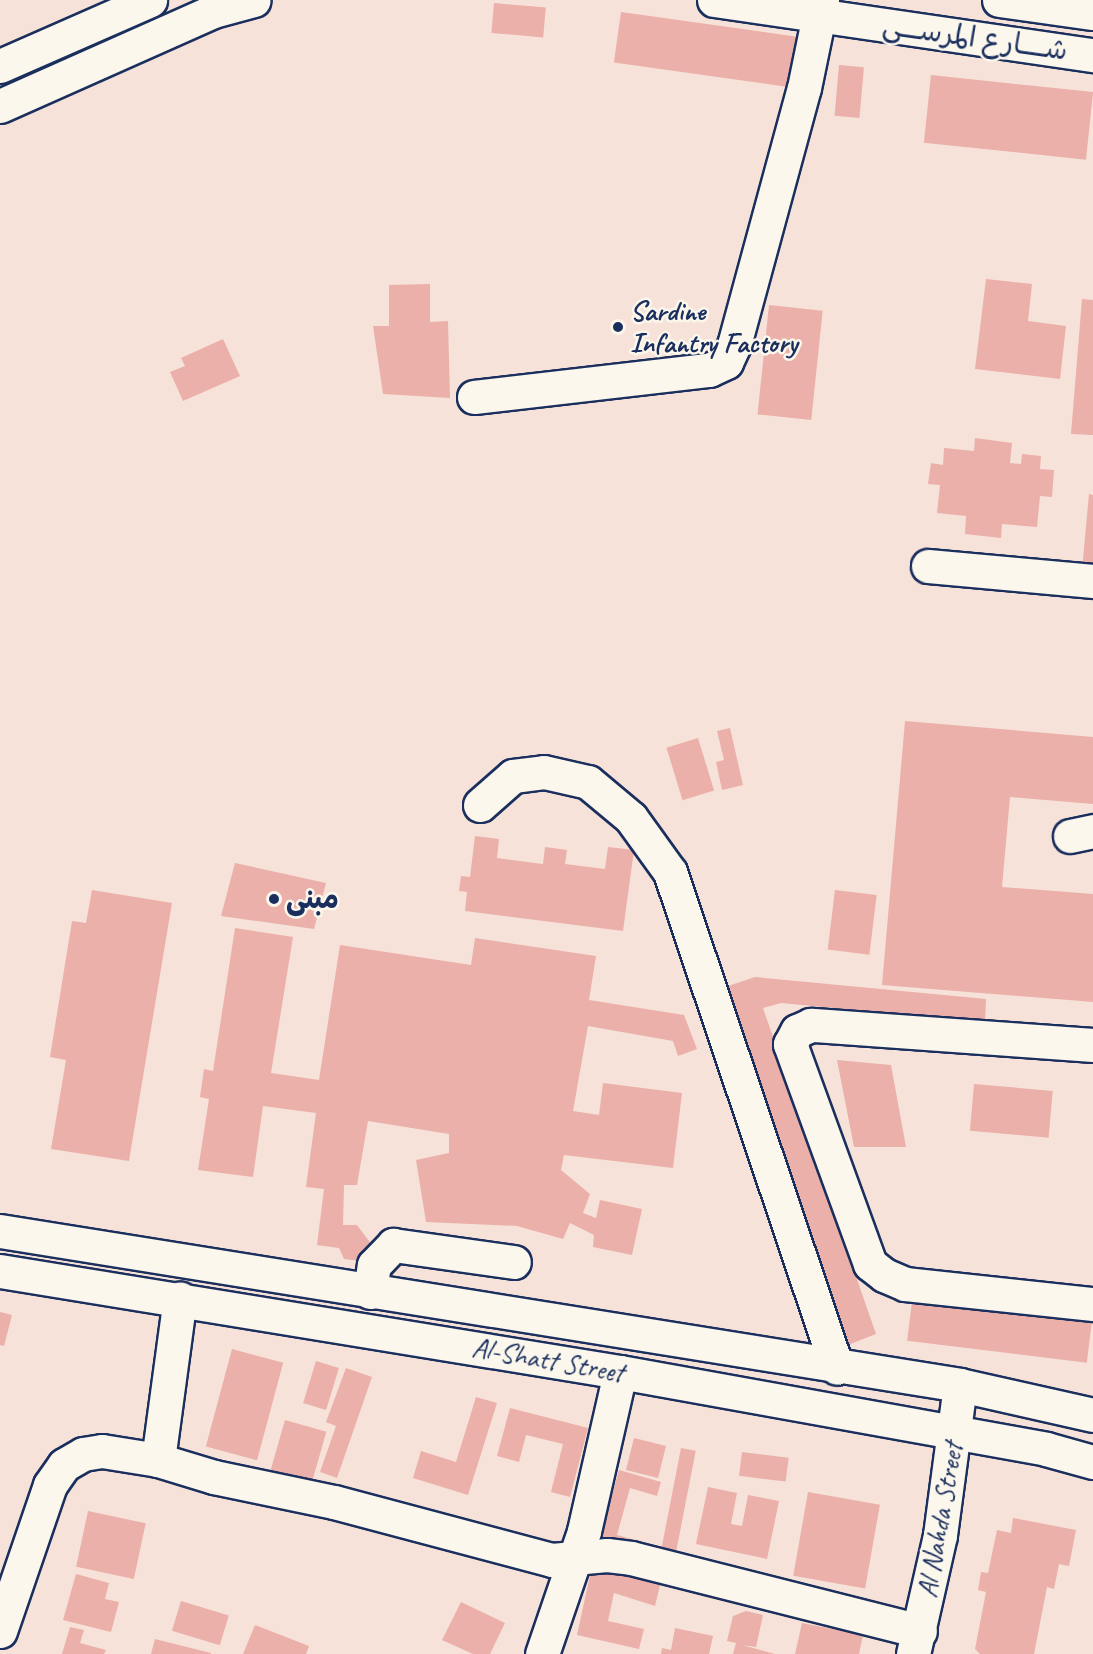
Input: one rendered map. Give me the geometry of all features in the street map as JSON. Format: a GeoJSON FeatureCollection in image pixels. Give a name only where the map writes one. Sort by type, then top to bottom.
{"type":"FeatureCollection","features":[{"type":"Feature","properties":{"kind":"street"},"geometry":{"type":"LineString","coordinates":[[0,66],[150,0]]}},
{"type":"Feature","properties":{"kind":"street"},"geometry":{"type":"LineString","coordinates":[[0,106],[213,11],[254,0]]}},
{"type":"Feature","properties":{"kind":"street","name":"شــــارع المرســـى"},"geometry":{"type":"LineString","coordinates":[[714,0],[820,8],[1093,55]]}},
{"type":"Feature","properties":{"kind":"street","name":"شــــارع المرســـى"},"geometry":{"type":"LineString","coordinates":[[999,0],[1093,13]]}},
{"type":"Feature","properties":{"kind":"street"},"geometry":{"type":"LineString","coordinates":[[474,397],[709,370],[726,362],[734,345],[804,88],[820,8]]}},
{"type":"Feature","properties":{"kind":"street"},"geometry":{"type":"LineString","coordinates":[[928,566],[1093,581]]}},
{"type":"Feature","properties":{"kind":"street"},"geometry":{"type":"LineString","coordinates":[[480,806],[513,776],[544,772],[588,782],[631,818],[670,872],[837,1368]]}},
{"type":"Feature","properties":{"kind":"street"},"geometry":{"type":"LineString","coordinates":[[1093,1045],[811,1026],[797,1031],[790,1044],[870,1264],[905,1284],[1093,1304]]}},
{"type":"Feature","properties":{"kind":"street","name":"Al-Shatt Street"},"geometry":{"type":"LineString","coordinates":[[0,1231],[837,1368],[960,1386],[1093,1415]]}},
{"type":"Feature","properties":{"kind":"street"},"geometry":{"type":"LineString","coordinates":[[370,1292],[374,1265],[393,1245],[513,1262]]}},
{"type":"Feature","properties":{"kind":"street","name":"Al-Shatt Street"},"geometry":{"type":"LineString","coordinates":[[0,1271],[180,1298],[620,1372],[956,1433],[1093,1462]]}},
{"type":"Feature","properties":{"kind":"street"},"geometry":{"type":"LineString","coordinates":[[158,1460],[180,1298]]}},
{"type":"Feature","properties":{"kind":"street"},"geometry":{"type":"LineString","coordinates":[[542,1654],[574,1560],[598,1476],[620,1372]]}},
{"type":"Feature","properties":{"kind":"street","name":"Al Nahda Street"},"geometry":{"type":"LineString","coordinates":[[916,1643],[956,1433],[960,1386]]}},
{"type":"Feature","properties":{"kind":"street"},"geometry":{"type":"LineString","coordinates":[[0,1631],[50,1485],[64,1465],[83,1454],[102,1451],[158,1460],[214,1478],[334,1502],[552,1560],[574,1560],[607,1554],[631,1557],[916,1643]]}},
{"type":"Feature","properties":{"kind":"building"},"geometry":{"type":"Polygon","coordinates":[[[494,3],[546,8],[543,37],[491,33],[494,3]]]}},
{"type":"Feature","properties":{"kind":"building"},"geometry":{"type":"Polygon","coordinates":[[[621,12],[802,37],[795,88],[614,63],[621,12]]]}},
{"type":"Feature","properties":{"kind":"building"},"geometry":{"type":"Polygon","coordinates":[[[839,65],[864,67],[859,118],[835,116],[839,65]]]}},
{"type":"Feature","properties":{"kind":"building"},"geometry":{"type":"Polygon","coordinates":[[[931,75],[1093,92],[1086,160],[924,143],[931,75]]]}},
{"type":"Feature","properties":{"kind":"building"},"geometry":{"type":"Polygon","coordinates":[[[986,279],[1032,284],[1028,321],[1066,326],[1060,379],[975,369],[986,279]]]}},
{"type":"Feature","properties":{"kind":"building"},"geometry":{"type":"Polygon","coordinates":[[[430,284],[430,322],[448,321],[450,398],[383,394],[373,326],[389,326],[389,285],[430,284]]]}},
{"type":"Feature","properties":{"kind":"building"},"geometry":{"type":"Polygon","coordinates":[[[1082,299],[1093,300],[1093,435],[1071,434],[1082,299]]]}},
{"type":"Feature","properties":{"kind":"building"},"geometry":{"type":"Polygon","coordinates":[[[769,305],[823,311],[811,420],[758,414],[769,305]]]}},
{"type":"Feature","properties":{"kind":"building"},"geometry":{"type":"Polygon","coordinates":[[[223,339],[240,376],[183,401],[170,372],[185,366],[181,358],[223,339]]]}},
{"type":"Feature","properties":{"kind":"building"},"geometry":{"type":"Polygon","coordinates":[[[975,438],[1012,443],[1010,463],[1021,464],[1022,454],[1041,456],[1040,469],[1054,470],[1052,497],[1040,496],[1037,527],[1002,524],[1001,538],[965,534],[966,516],[937,513],[940,485],[928,484],[931,463],[943,465],[944,448],[974,451],[975,438]]]}},
{"type":"Feature","properties":{"kind":"building"},"geometry":{"type":"Polygon","coordinates":[[[1089,494],[1093,495],[1093,571],[1082,570],[1089,494]]]}},
{"type":"Feature","properties":{"kind":"building"},"geometry":{"type":"Polygon","coordinates":[[[905,721],[1093,737],[1093,804],[1010,797],[1002,887],[1093,894],[1093,1002],[882,985],[905,721]]]}},
{"type":"Feature","properties":{"kind":"building"},"geometry":{"type":"Polygon","coordinates":[[[730,728],[743,785],[722,790],[716,762],[724,760],[717,731],[730,728]]]}},
{"type":"Feature","properties":{"kind":"building"},"geometry":{"type":"Polygon","coordinates":[[[698,738],[714,791],[683,800],[666,748],[698,738]]]}},
{"type":"Feature","properties":{"kind":"building"},"geometry":{"type":"Polygon","coordinates":[[[475,836],[499,839],[497,858],[543,864],[545,847],[567,850],[565,864],[605,869],[608,847],[634,850],[623,931],[465,911],[467,892],[459,891],[461,876],[470,877],[475,836]]]}},
{"type":"Feature","properties":{"kind":"building","name":"مبنى"},"geometry":{"type":"Polygon","coordinates":[[[235,863],[326,883],[314,929],[221,916],[235,863]]]}},
{"type":"Feature","properties":{"kind":"building"},"geometry":{"type":"Polygon","coordinates":[[[92,890],[172,903],[129,1161],[51,1149],[66,1060],[50,1057],[72,921],[86,923],[92,890]]]}},
{"type":"Feature","properties":{"kind":"building"},"geometry":{"type":"Polygon","coordinates":[[[835,890],[877,895],[869,955],[828,950],[835,890]]]}},
{"type":"Feature","properties":{"kind":"building"},"geometry":{"type":"Polygon","coordinates":[[[235,928],[293,937],[271,1073],[319,1080],[340,945],[471,965],[475,938],[596,956],[589,1000],[684,1015],[697,1049],[678,1056],[673,1041],[588,1026],[573,1111],[599,1115],[603,1083],[682,1093],[673,1168],[564,1155],[561,1170],[590,1194],[583,1213],[596,1218],[600,1200],[642,1209],[632,1255],[593,1247],[594,1235],[570,1223],[563,1239],[517,1226],[426,1222],[416,1160],[449,1153],[449,1134],[368,1121],[357,1185],[344,1185],[343,1225],[357,1225],[372,1245],[370,1262],[344,1259],[339,1248],[317,1245],[324,1189],[306,1187],[316,1113],[263,1106],[253,1177],[198,1170],[209,1099],[200,1097],[204,1069],[213,1071],[235,928]]]}},
{"type":"Feature","properties":{"kind":"building"},"geometry":{"type":"Polygon","coordinates":[[[755,977],[986,999],[985,1022],[781,1003],[763,1008],[876,1334],[848,1345],[728,986],[755,977]]]}},
{"type":"Feature","properties":{"kind":"building"},"geometry":{"type":"Polygon","coordinates":[[[837,1060],[891,1065],[906,1147],[854,1147],[837,1060]]]}},
{"type":"Feature","properties":{"kind":"building"},"geometry":{"type":"Polygon","coordinates":[[[974,1084],[1053,1091],[1049,1138],[970,1131],[974,1084]]]}},
{"type":"Feature","properties":{"kind":"building"},"geometry":{"type":"Polygon","coordinates":[[[913,1293],[1093,1315],[1087,1363],[907,1341],[913,1293]]]}},
{"type":"Feature","properties":{"kind":"building"},"geometry":{"type":"Polygon","coordinates":[[[0,1312],[12,1315],[4,1346],[0,1345],[0,1312]]]}},
{"type":"Feature","properties":{"kind":"building"},"geometry":{"type":"Polygon","coordinates":[[[232,1349],[283,1363],[257,1460],[206,1447],[232,1349]]]}},
{"type":"Feature","properties":{"kind":"building"},"geometry":{"type":"Polygon","coordinates":[[[316,1361],[339,1368],[326,1410],[303,1403],[316,1361]]]}},
{"type":"Feature","properties":{"kind":"building"},"geometry":{"type":"Polygon","coordinates":[[[346,1368],[372,1377],[337,1478],[320,1472],[336,1426],[326,1422],[346,1368]]]}},
{"type":"Feature","properties":{"kind":"building"},"geometry":{"type":"Polygon","coordinates":[[[476,1397],[497,1403],[468,1495],[413,1478],[421,1451],[456,1462],[476,1397]]]}},
{"type":"Feature","properties":{"kind":"building"},"geometry":{"type":"Polygon","coordinates":[[[510,1408],[588,1428],[570,1497],[551,1492],[563,1444],[526,1435],[519,1462],[497,1456],[510,1408]]]}},
{"type":"Feature","properties":{"kind":"building"},"geometry":{"type":"Polygon","coordinates":[[[285,1420],[326,1432],[309,1492],[268,1481],[285,1420]]]}},
{"type":"Feature","properties":{"kind":"building"},"geometry":{"type":"Polygon","coordinates":[[[634,1438],[666,1446],[658,1478],[626,1470],[634,1438]]]}},
{"type":"Feature","properties":{"kind":"building"},"geometry":{"type":"Polygon","coordinates":[[[681,1448],[696,1451],[674,1561],[660,1558],[681,1448]]]}},
{"type":"Feature","properties":{"kind":"building"},"geometry":{"type":"Polygon","coordinates":[[[742,1452],[789,1458],[786,1482],[739,1476],[742,1452]]]}},
{"type":"Feature","properties":{"kind":"building"},"geometry":{"type":"Polygon","coordinates":[[[619,1470],[661,1482],[657,1496],[630,1488],[617,1535],[645,1543],[641,1557],[598,1545],[619,1470]]]}},
{"type":"Feature","properties":{"kind":"building"},"geometry":{"type":"Polygon","coordinates":[[[708,1487],[737,1493],[731,1524],[742,1526],[748,1495],[779,1501],[767,1559],[696,1544],[708,1487]]]}},
{"type":"Feature","properties":{"kind":"building"},"geometry":{"type":"Polygon","coordinates":[[[808,1492],[880,1505],[865,1588],[793,1576],[808,1492]]]}},
{"type":"Feature","properties":{"kind":"building"},"geometry":{"type":"Polygon","coordinates":[[[88,1511],[146,1523],[134,1579],[76,1567],[88,1511]]]}},
{"type":"Feature","properties":{"kind":"building"},"geometry":{"type":"Polygon","coordinates":[[[1013,1518],[1076,1530],[1069,1566],[1059,1564],[1054,1589],[1047,1587],[1034,1654],[980,1654],[975,1649],[986,1592],[978,1590],[981,1572],[988,1573],[997,1530],[1011,1533],[1013,1518]]]}},
{"type":"Feature","properties":{"kind":"building"},"geometry":{"type":"Polygon","coordinates":[[[592,1566],[661,1581],[655,1606],[614,1593],[608,1621],[644,1629],[639,1649],[577,1635],[592,1566]]]}},
{"type":"Feature","properties":{"kind":"building"},"geometry":{"type":"Polygon","coordinates":[[[76,1574],[109,1583],[105,1599],[119,1602],[111,1632],[63,1620],[76,1574]]]}},
{"type":"Feature","properties":{"kind":"building"},"geometry":{"type":"Polygon","coordinates":[[[181,1601],[229,1616],[220,1645],[172,1631],[181,1601]]]}},
{"type":"Feature","properties":{"kind":"building"},"geometry":{"type":"Polygon","coordinates":[[[461,1602],[505,1623],[490,1654],[473,1654],[442,1640],[461,1602]]]}},
{"type":"Feature","properties":{"kind":"building"},"geometry":{"type":"Polygon","coordinates":[[[746,1611],[763,1615],[756,1647],[742,1645],[775,1654],[733,1654],[736,1643],[727,1641],[733,1616],[746,1611]]]}},
{"type":"Feature","properties":{"kind":"building"},"geometry":{"type":"Polygon","coordinates":[[[802,1623],[863,1635],[859,1654],[795,1654],[802,1623]]]}},
{"type":"Feature","properties":{"kind":"building"},"geometry":{"type":"Polygon","coordinates":[[[255,1625],[309,1646],[306,1654],[243,1654],[255,1625]]]}},
{"type":"Feature","properties":{"kind":"building"},"geometry":{"type":"Polygon","coordinates":[[[70,1627],[84,1630],[80,1643],[106,1650],[104,1654],[62,1654],[70,1627]]]}},
{"type":"Feature","properties":{"kind":"building"},"geometry":{"type":"Polygon","coordinates":[[[675,1628],[713,1636],[709,1654],[661,1654],[662,1648],[671,1650],[675,1628]]]}},
{"type":"Feature","properties":{"kind":"building"},"geometry":{"type":"Polygon","coordinates":[[[155,1639],[211,1653],[211,1654],[151,1654],[155,1639]]]}},
{"type":"Feature","properties":{"kind":"place","name":"Sardine Infantry Factory"},"geometry":{"type":"Point","coordinates":[618,327]}},
{"type":"Feature","properties":{"kind":"place","name":"مبنى"},"geometry":{"type":"Point","coordinates":[274,899]}}]}
